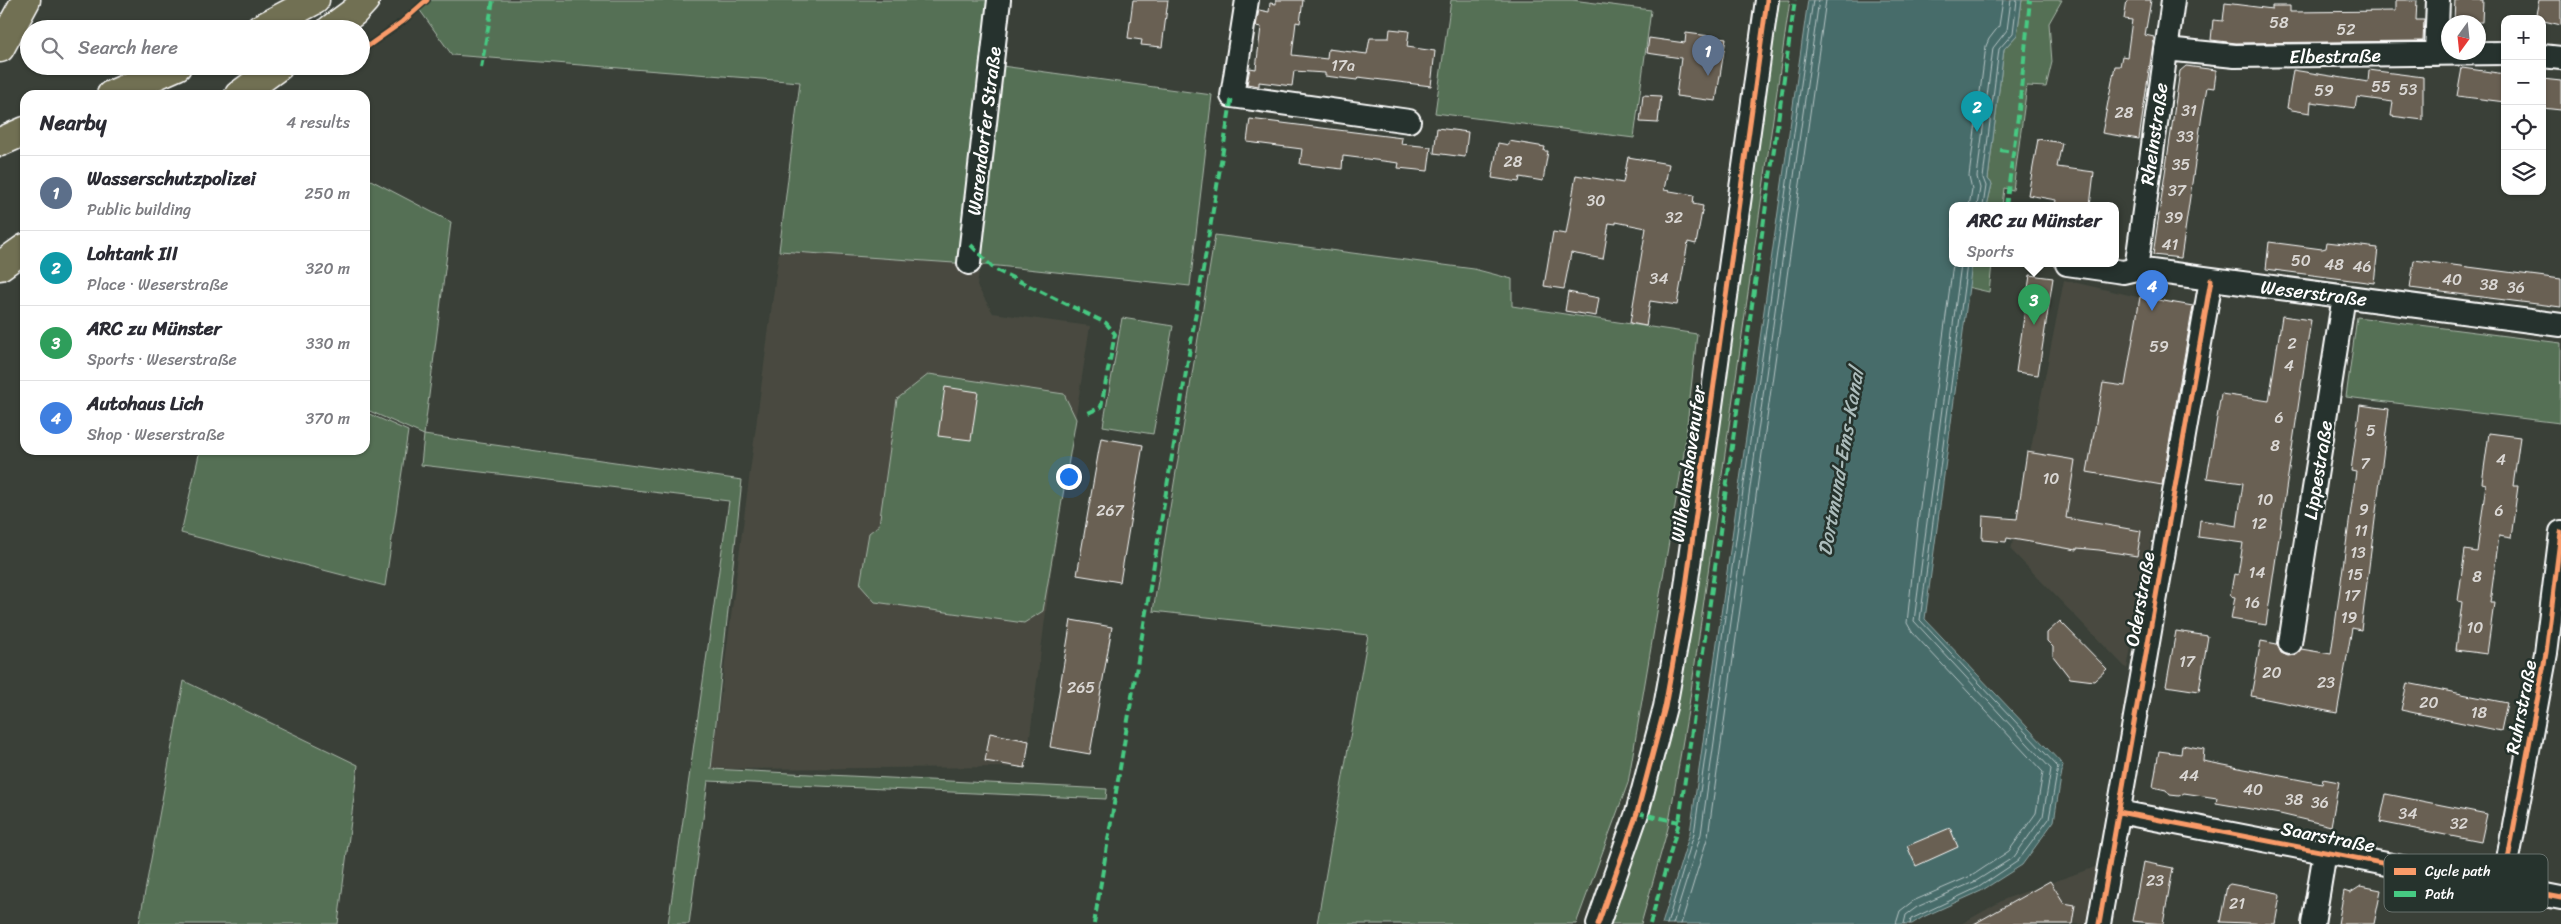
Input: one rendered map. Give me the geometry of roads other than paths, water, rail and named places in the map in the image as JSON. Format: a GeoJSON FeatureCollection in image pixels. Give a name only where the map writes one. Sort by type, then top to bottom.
{"type":"FeatureCollection","features":[{"type":"Feature","properties":{"kind":"highway"},"geometry":{"type":"LineString","coordinates":[[0,48],[26,0]]}},
{"type":"Feature","properties":{"kind":"highway"},"geometry":{"type":"LineString","coordinates":[[277,20],[316,0]]}},
{"type":"Feature","properties":{"kind":"highway"},"geometry":{"type":"LineString","coordinates":[[343,20],[365,0]]}},
{"type":"Feature","properties":{"kind":"highway"},"geometry":{"type":"LineString","coordinates":[[122,90],[157,75]]}},
{"type":"Feature","properties":{"kind":"highway"},"geometry":{"type":"LineString","coordinates":[[245,90],[266,75]]}},
{"type":"Feature","properties":{"kind":"highway"},"geometry":{"type":"LineString","coordinates":[[0,266],[20,252]]}},
{"type":"Feature","properties":{"kind":"street","name":"Warendorfer Straße"},"geometry":{"type":"LineString","coordinates":[[969,263],[999,0]]}},
{"type":"Feature","properties":{"kind":"street"},"geometry":{"type":"LineString","coordinates":[[1247,0],[1232,96],[1409,121]]}},
{"type":"Feature","properties":{"kind":"street","name":"Wilhelmshavenufer"},"geometry":{"type":"LineString","coordinates":[[1598,924],[1638,813],[1666,707],[1684,601],[1767,0]]}},
{"type":"Feature","properties":{"kind":"street","name":"Rheinstraße"},"geometry":{"type":"LineString","coordinates":[[2136,269],[2173,0]]}},
{"type":"Feature","properties":{"kind":"street"},"geometry":{"type":"LineString","coordinates":[[2436,54],[2438,0]]}},
{"type":"Feature","properties":{"kind":"street","name":"Elbestraße"},"geometry":{"type":"LineString","coordinates":[[2166,49],[2235,56],[2346,57],[2501,53]]}},
{"type":"Feature","properties":{"kind":"street"},"geometry":{"type":"LineString","coordinates":[[2546,56],[2561,58]]}},
{"type":"Feature","properties":{"kind":"street","name":"Weserstraße"},"geometry":{"type":"LineString","coordinates":[[2088,267],[2123,272],[2136,269],[2561,324]]}},
{"type":"Feature","properties":{"kind":"street","name":"Oderstraße"},"geometry":{"type":"LineString","coordinates":[[2099,924],[2211,280]]}},
{"type":"Feature","properties":{"kind":"street","name":"Lippestraße"},"geometry":{"type":"LineString","coordinates":[[2290,643],[2344,296]]}},
{"type":"Feature","properties":{"kind":"street","name":"Ruhrstraße"},"geometry":{"type":"LineString","coordinates":[[2509,854],[2546,653],[2561,532]]}},
{"type":"Feature","properties":{"kind":"street","name":"Saarstraße"},"geometry":{"type":"LineString","coordinates":[[2119,812],[2384,863]]}},
{"type":"Feature","properties":{"kind":"street"},"geometry":{"type":"LineString","coordinates":[[2313,924],[2325,852]]}},
{"type":"Feature","properties":{"kind":"street","name":"Saarstraße"},"geometry":{"type":"LineString","coordinates":[[2548,895],[2561,898]]}},
{"type":"Feature","properties":{"kind":"water","name":"Dortmund-Ems-Kanal"},"geometry":{"type":"Polygon","coordinates":[[[1808,0],[2022,0],[2017,35],[2004,49],[1988,179],[1992,184],[1988,202],[1949,202],[1949,267],[1972,267],[1925,619],[2063,765],[2054,821],[2022,865],[1981,891],[1923,917],[1912,924],[1662,924],[1690,833],[1808,0]]]}},
{"type":"Feature","properties":{"kind":"place","name":"Wasserschutzpolizei"},"geometry":{"type":"Point","coordinates":[1708,76]}},
{"type":"Feature","properties":{"kind":"place","name":"Lohtank III"},"geometry":{"type":"Point","coordinates":[1977,132]}},
{"type":"Feature","properties":{"kind":"place","name":"Autohaus Lich"},"geometry":{"type":"Point","coordinates":[2152,311]}},
{"type":"Feature","properties":{"kind":"place","name":"ARC zu Münster"},"geometry":{"type":"Point","coordinates":[2034,325]}}]}
